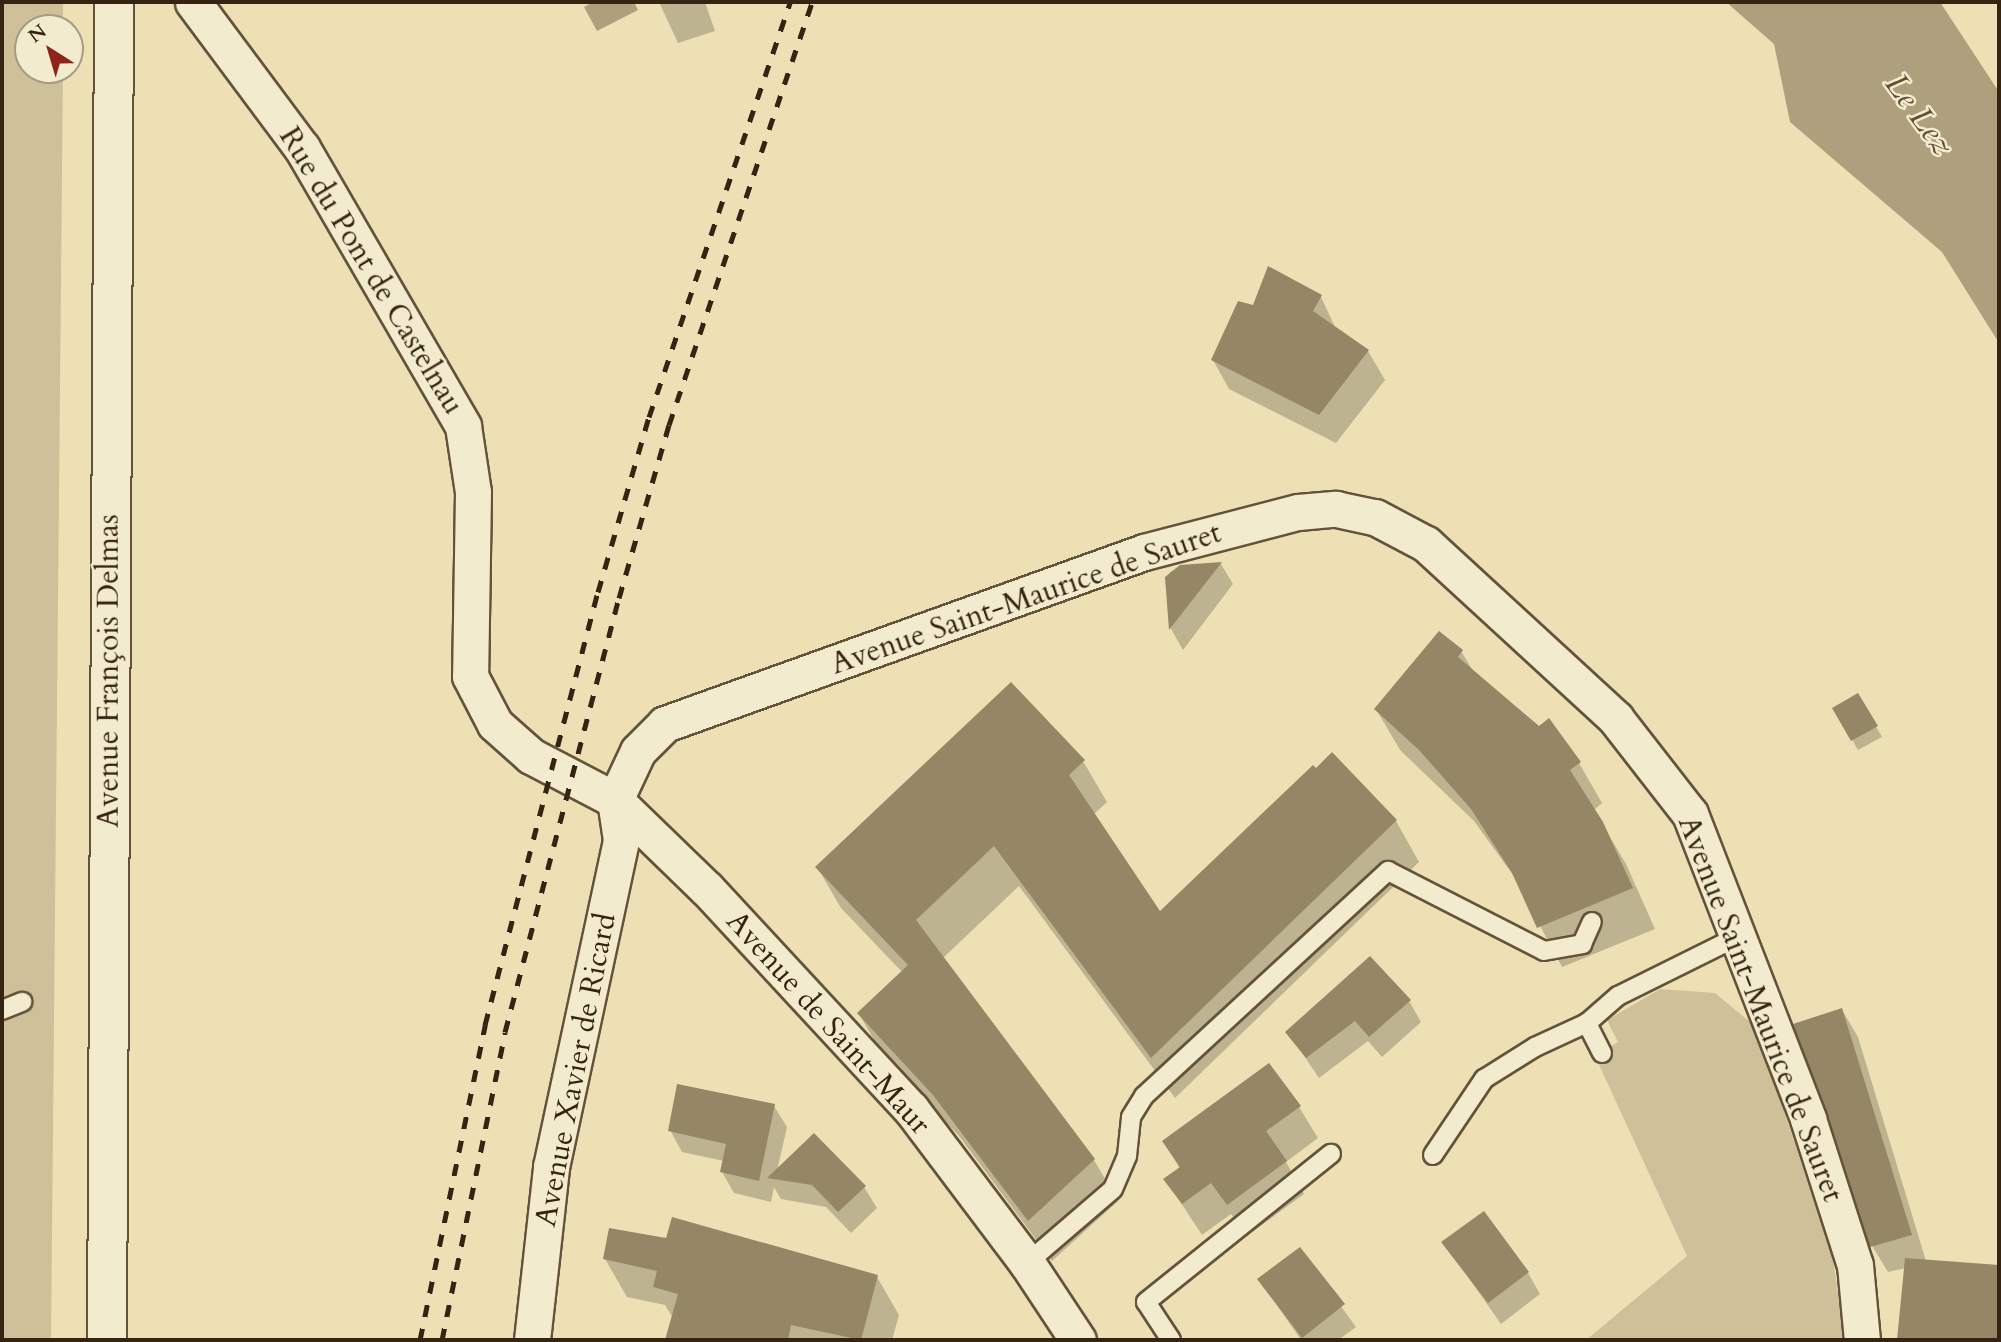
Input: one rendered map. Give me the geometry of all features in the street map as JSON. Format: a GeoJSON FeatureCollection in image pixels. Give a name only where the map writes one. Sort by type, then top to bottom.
{"type":"FeatureCollection","features":[{"type":"Feature","properties":{"kind":"main road","name":"Avenue François Delmas"},"geometry":{"type":"LineString","coordinates":[[107,1340],[114,2]]}},
{"type":"Feature","properties":{"kind":"street","name":"Rue du Pont de Castelnau"},"geometry":{"type":"LineString","coordinates":[[193,2],[302,148],[463,426],[472,492],[470,676],[495,724],[531,756]]}},
{"type":"Feature","properties":{"kind":"street","name":"Avenue Saint-Maurice de Sauret"},"geometry":{"type":"LineString","coordinates":[[615,800],[638,751],[665,724],[1144,552],[1298,512],[1335,509],[1375,517],[1426,544],[1616,719],[1690,814],[1808,1119],[1855,1265],[1862,1340]]}},
{"type":"Feature","properties":{"kind":"street","name":"Avenue de Saint-Maur"},"geometry":{"type":"LineString","coordinates":[[531,756],[615,800],[707,889],[911,1109],[1027,1263],[1078,1340]]}},
{"type":"Feature","properties":{"kind":"street","name":"Avenue Xavier de Ricard"},"geometry":{"type":"LineString","coordinates":[[532,1340],[551,1167],[621,840],[615,800]]}},
{"type":"Feature","properties":{"kind":"lane"},"geometry":{"type":"LineString","coordinates":[[1027,1263],[1113,1189],[1127,1156],[1131,1117],[1144,1096],[1388,871],[1544,951],[1564,951],[1582,944],[1592,922]]}},
{"type":"Feature","properties":{"kind":"lane"},"geometry":{"type":"LineString","coordinates":[[1433,1156],[1484,1079],[1535,1047],[1587,1023],[1618,996],[1739,936]]}},
{"type":"Feature","properties":{"kind":"lane"},"geometry":{"type":"LineString","coordinates":[[2,1010],[22,1002]]}},
{"type":"Feature","properties":{"kind":"lane"},"geometry":{"type":"LineString","coordinates":[[1587,1023],[1602,1053]]}},
{"type":"Feature","properties":{"kind":"lane"},"geometry":{"type":"LineString","coordinates":[[1171,1340],[1146,1303],[1331,1154]]}},
{"type":"Feature","properties":{"kind":"shaded area"},"geometry":{"type":"Polygon","coordinates":[[[2,2],[63,2],[63,14],[14,14],[14,84],[63,84],[51,1340],[2,1340],[2,2]]]}},
{"type":"Feature","properties":{"kind":"shaded area"},"geometry":{"type":"Polygon","coordinates":[[[1660,989],[1715,993],[1756,1027],[1833,1258],[1844,1340],[1586,1340],[1687,1256],[1595,1056],[1618,1042],[1607,1020],[1660,989]]]}},
{"type":"Feature","properties":{"kind":"water"},"geometry":{"type":"Polygon","coordinates":[[[593,2],[634,2],[638,10],[597,31],[584,7],[593,2]]]}},
{"type":"Feature","properties":{"kind":"water","name":"Le Lez"},"geometry":{"type":"Polygon","coordinates":[[[1726,2],[1940,2],[1999,92],[1999,343],[1942,252],[1790,122],[1774,44],[1726,2]]]}},
{"type":"Feature","properties":{"kind":"building"},"geometry":{"type":"Polygon","coordinates":[[[1268,266],[1322,295],[1313,311],[1369,350],[1319,415],[1211,360],[1238,301],[1253,305],[1268,266]]]}},
{"type":"Feature","properties":{"kind":"building"},"geometry":{"type":"Polygon","coordinates":[[[1222,562],[1169,630],[1165,577],[1180,565],[1222,562]]]}},
{"type":"Feature","properties":{"kind":"building"},"geometry":{"type":"Polygon","coordinates":[[[1439,631],[1463,650],[1458,657],[1539,726],[1549,718],[1581,762],[1570,770],[1603,822],[1633,888],[1537,928],[1512,873],[1471,809],[1419,750],[1374,709],[1439,631]]]}},
{"type":"Feature","properties":{"kind":"building"},"geometry":{"type":"Polygon","coordinates":[[[1011,682],[1085,760],[1069,775],[1160,911],[1313,765],[1316,768],[1332,752],[1397,820],[1151,1058],[994,846],[916,920],[1095,1159],[1028,1221],[933,1095],[857,1013],[908,965],[815,867],[1011,682]]]}},
{"type":"Feature","properties":{"kind":"building"},"geometry":{"type":"Polygon","coordinates":[[[1858,693],[1878,726],[1851,741],[1832,708],[1858,693]]]}},
{"type":"Feature","properties":{"kind":"building"},"geometry":{"type":"Polygon","coordinates":[[[1370,956],[1411,1000],[1369,1037],[1355,1021],[1306,1058],[1285,1032],[1370,956]]]}},
{"type":"Feature","properties":{"kind":"building"},"geometry":{"type":"Polygon","coordinates":[[[1842,1008],[1912,1235],[1870,1247],[1793,1024],[1842,1008]]]}},
{"type":"Feature","properties":{"kind":"building"},"geometry":{"type":"Polygon","coordinates":[[[1269,1063],[1301,1106],[1266,1131],[1287,1161],[1227,1205],[1211,1183],[1182,1204],[1163,1179],[1180,1167],[1162,1141],[1269,1063]]]}},
{"type":"Feature","properties":{"kind":"building"},"geometry":{"type":"Polygon","coordinates":[[[677,1084],[775,1104],[759,1181],[720,1172],[726,1144],[668,1131],[677,1084]]]}},
{"type":"Feature","properties":{"kind":"building"},"geometry":{"type":"Polygon","coordinates":[[[814,1133],[866,1186],[838,1212],[812,1185],[767,1178],[814,1133]]]}},
{"type":"Feature","properties":{"kind":"building"},"geometry":{"type":"Polygon","coordinates":[[[1484,1211],[1529,1272],[1488,1303],[1441,1242],[1484,1211]]]}},
{"type":"Feature","properties":{"kind":"building"},"geometry":{"type":"Polygon","coordinates":[[[672,1217],[878,1275],[861,1340],[791,1325],[788,1340],[665,1340],[678,1294],[653,1287],[657,1271],[603,1259],[609,1228],[666,1238],[672,1217]]]}},
{"type":"Feature","properties":{"kind":"building"},"geometry":{"type":"Polygon","coordinates":[[[1300,1247],[1345,1304],[1302,1338],[1257,1279],[1300,1247]]]}},
{"type":"Feature","properties":{"kind":"building"},"geometry":{"type":"Polygon","coordinates":[[[1905,1258],[1999,1265],[1999,1340],[1897,1340],[1905,1258]]]}},
{"type":"Feature","properties":{"kind":"railway"},"geometry":{"type":"LineString","coordinates":[[420,1340],[485,1025],[598,592],[649,417],[790,2]]}},
{"type":"Feature","properties":{"kind":"railway"},"geometry":{"type":"LineString","coordinates":[[442,1340],[505,1032],[619,598],[669,425],[812,2]]}}]}
